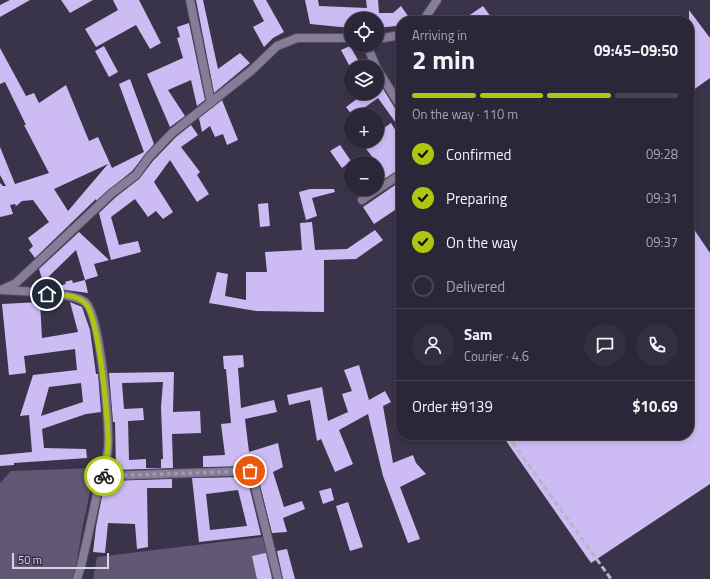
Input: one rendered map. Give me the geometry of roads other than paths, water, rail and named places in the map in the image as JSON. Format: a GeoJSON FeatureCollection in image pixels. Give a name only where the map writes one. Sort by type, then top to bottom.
{"type":"FeatureCollection","features":[{"type":"Feature","properties":{"kind":"street"},"geometry":{"type":"LineString","coordinates":[[190,0],[211,103]]}},
{"type":"Feature","properties":{"kind":"street"},"geometry":{"type":"LineString","coordinates":[[427,16],[437,0]]}},
{"type":"Feature","properties":{"kind":"street"},"geometry":{"type":"LineString","coordinates":[[384,38],[396,36]]}},
{"type":"Feature","properties":{"kind":"street"},"geometry":{"type":"LineString","coordinates":[[1,290],[16,283],[112,193],[136,175],[172,133],[252,70],[277,46],[297,38],[344,38]]}},
{"type":"Feature","properties":{"kind":"street"},"geometry":{"type":"LineString","coordinates":[[384,80],[396,99]]}},
{"type":"Feature","properties":{"kind":"street"},"geometry":{"type":"LineString","coordinates":[[362,200],[396,177]]}},
{"type":"Feature","properties":{"kind":"street"},"geometry":{"type":"LineString","coordinates":[[1,290],[63,295],[79,299],[86,303],[90,309],[96,332],[105,398],[108,447],[82,566],[77,579]]}},
{"type":"Feature","properties":{"kind":"street"},"geometry":{"type":"LineString","coordinates":[[101,476],[250,471],[278,579]]}},
{"type":"Feature","properties":{"kind":"railway"},"geometry":{"type":"LineString","coordinates":[[511,440],[611,579]]}}]}
